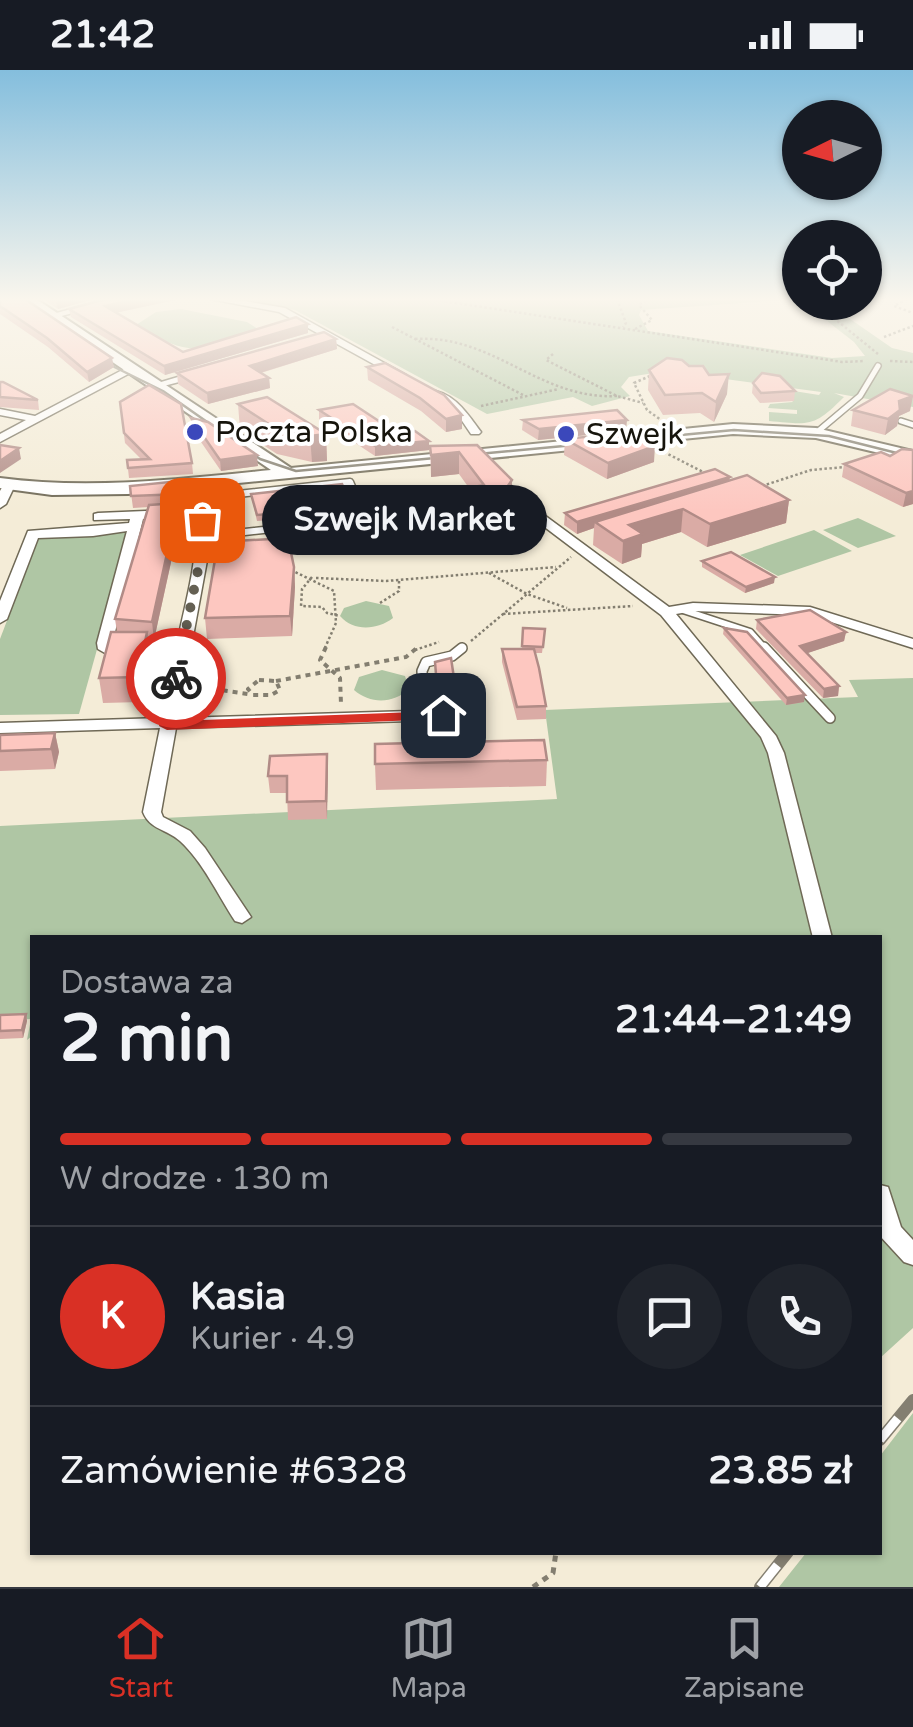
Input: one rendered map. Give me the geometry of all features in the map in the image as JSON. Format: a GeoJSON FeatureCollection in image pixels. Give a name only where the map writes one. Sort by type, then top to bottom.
{"type":"FeatureCollection","features":[{"type":"Feature","properties":{"kind":"street"},"geometry":{"type":"LineString","coordinates":[[0,439],[128,370],[287,474]]}},
{"type":"Feature","properties":{"kind":"street"},"geometry":{"type":"LineString","coordinates":[[156,385],[211,370]]}},
{"type":"Feature","properties":{"kind":"street"},"geometry":{"type":"LineString","coordinates":[[392,370],[451,403],[475,432]]}},
{"type":"Feature","properties":{"kind":"street"},"geometry":{"type":"LineString","coordinates":[[0,412],[36,419]]}},
{"type":"Feature","properties":{"kind":"street"},"geometry":{"type":"LineString","coordinates":[[0,504],[4,484],[93,491],[699,431],[816,433],[913,456]]}},
{"type":"Feature","properties":{"kind":"street"},"geometry":{"type":"LineString","coordinates":[[477,454],[570,550],[673,610],[768,736],[776,753],[822,935]]}},
{"type":"Feature","properties":{"kind":"street"},"geometry":{"type":"LineString","coordinates":[[195,483],[201,516],[201,555],[152,812],[155,820],[184,835],[192,844],[242,917]]}},
{"type":"Feature","properties":{"kind":"street"},"geometry":{"type":"LineString","coordinates":[[248,552],[404,540],[536,515]]}},
{"type":"Feature","properties":{"kind":"street"},"geometry":{"type":"LineString","coordinates":[[98,516],[136,520],[201,516]]}},
{"type":"Feature","properties":{"kind":"street"},"geometry":{"type":"LineString","coordinates":[[0,619],[33,534],[93,532],[136,520]]}},
{"type":"Feature","properties":{"kind":"street"},"geometry":{"type":"LineString","coordinates":[[136,520],[104,643],[106,650],[183,648]]}},
{"type":"Feature","properties":{"kind":"street"},"geometry":{"type":"LineString","coordinates":[[570,550],[590,538]]}},
{"type":"Feature","properties":{"kind":"street"},"geometry":{"type":"LineString","coordinates":[[201,555],[220,554]]}},
{"type":"Feature","properties":{"kind":"street"},"geometry":{"type":"LineString","coordinates":[[673,610],[810,612],[913,644]]}},
{"type":"Feature","properties":{"kind":"street"},"geometry":{"type":"LineString","coordinates":[[0,728],[443,715]]}},
{"type":"Feature","properties":{"kind":"street"},"geometry":{"type":"LineString","coordinates":[[882,1202],[890,1232],[913,1255]]}},
{"type":"Feature","properties":{"kind":"lane"},"geometry":{"type":"LineString","coordinates":[[816,433],[860,396],[876,370]]}},
{"type":"Feature","properties":{"kind":"lane"},"geometry":{"type":"LineString","coordinates":[[901,421],[913,425]]}},
{"type":"Feature","properties":{"kind":"lane"},"geometry":{"type":"LineString","coordinates":[[350,482],[366,520],[236,533],[233,516],[229,502],[238,494],[350,482]]}},
{"type":"Feature","properties":{"kind":"lane"},"geometry":{"type":"LineString","coordinates":[[201,516],[233,516]]}},
{"type":"Feature","properties":{"kind":"lane"},"geometry":{"type":"LineString","coordinates":[[673,610],[750,632],[830,718]]}},
{"type":"Feature","properties":{"kind":"lane"},"geometry":{"type":"LineString","coordinates":[[424,716],[422,671],[426,662],[452,656],[462,648]]}},
{"type":"Feature","properties":{"kind":"path"},"geometry":{"type":"LineString","coordinates":[[475,370],[525,396]]}},
{"type":"Feature","properties":{"kind":"path"},"geometry":{"type":"LineString","coordinates":[[525,370],[597,400],[616,396]]}},
{"type":"Feature","properties":{"kind":"path"},"geometry":{"type":"LineString","coordinates":[[565,370],[616,396],[643,403]]}},
{"type":"Feature","properties":{"kind":"path"},"geometry":{"type":"LineString","coordinates":[[655,376],[636,380],[643,403],[653,418],[691,419],[699,431]]}},
{"type":"Feature","properties":{"kind":"path"},"geometry":{"type":"LineString","coordinates":[[481,406],[562,388]]}},
{"type":"Feature","properties":{"kind":"path"},"geometry":{"type":"LineString","coordinates":[[658,448],[720,482]]}},
{"type":"Feature","properties":{"kind":"path"},"geometry":{"type":"LineString","coordinates":[[750,490],[810,470],[850,466]]}},
{"type":"Feature","properties":{"kind":"path"},"geometry":{"type":"LineString","coordinates":[[253,694],[248,689],[254,682],[406,658],[432,642],[462,648],[559,566],[570,550]]}},
{"type":"Feature","properties":{"kind":"path"},"geometry":{"type":"LineString","coordinates":[[312,577],[362,582],[559,566]]}},
{"type":"Feature","properties":{"kind":"path"},"geometry":{"type":"LineString","coordinates":[[278,572],[294,570],[334,591],[338,616],[320,660],[340,678],[342,719]]}},
{"type":"Feature","properties":{"kind":"path"},"geometry":{"type":"LineString","coordinates":[[488,572],[526,594],[571,610]]}},
{"type":"Feature","properties":{"kind":"path"},"geometry":{"type":"LineString","coordinates":[[312,577],[302,589],[301,606],[322,607],[338,616]]}},
{"type":"Feature","properties":{"kind":"path"},"geometry":{"type":"LineString","coordinates":[[380,602],[399,590],[399,580]]}},
{"type":"Feature","properties":{"kind":"path"},"geometry":{"type":"LineString","coordinates":[[502,614],[614,608]]}},
{"type":"Feature","properties":{"kind":"path"},"geometry":{"type":"LineString","coordinates":[[192,686],[277,693],[281,687],[276,681]]}},
{"type":"Feature","properties":{"kind":"path"},"geometry":{"type":"LineString","coordinates":[[533,1587],[553,1573],[556,1555]]}},
{"type":"Feature","properties":{"kind":"green space"},"geometry":{"type":"Polygon","coordinates":[[[405,370],[913,370],[913,407],[834,393],[844,397],[826,414],[803,423],[769,421],[769,412],[797,414],[797,410],[768,408],[770,404],[793,402],[781,389],[819,395],[821,392],[666,371],[629,377],[621,387],[630,396],[592,406],[573,397],[487,414],[405,370]]]}},
{"type":"Feature","properties":{"kind":"green space"},"geometry":{"type":"Polygon","coordinates":[[[858,518],[896,536],[858,548],[823,530],[858,518]]]}},
{"type":"Feature","properties":{"kind":"green space"},"geometry":{"type":"Polygon","coordinates":[[[814,530],[852,551],[778,576],[740,555],[814,530]]]}},
{"type":"Feature","properties":{"kind":"green space"},"geometry":{"type":"Polygon","coordinates":[[[130,531],[79,714],[0,715],[0,639],[38,539],[130,531]]]}},
{"type":"Feature","properties":{"kind":"green space"},"geometry":{"type":"Polygon","coordinates":[[[366,601],[389,606],[393,618],[366,628],[352,625],[340,616],[344,608],[366,601]]]}},
{"type":"Feature","properties":{"kind":"green space"},"geometry":{"type":"Polygon","coordinates":[[[382,670],[405,676],[409,689],[381,700],[354,690],[359,677],[382,670]]]}},
{"type":"Feature","properties":{"kind":"green space"},"geometry":{"type":"Polygon","coordinates":[[[913,678],[913,1328],[882,1356],[882,935],[30,935],[30,1019],[0,1021],[0,826],[557,799],[545,710],[858,697],[849,680],[913,678]]]}},
{"type":"Feature","properties":{"kind":"green space"},"geometry":{"type":"Polygon","coordinates":[[[913,1413],[913,1587],[779,1587],[804,1555],[882,1555],[882,1453],[913,1413]]]}},
{"type":"Feature","properties":{"kind":"building"},"geometry":{"type":"Polygon","coordinates":[[[256,370],[269,378],[207,393],[177,373],[256,370]]]}},
{"type":"Feature","properties":{"kind":"building"},"geometry":{"type":"Polygon","coordinates":[[[372,370],[398,370],[444,395],[462,415],[446,419],[420,398],[372,370]]]}},
{"type":"Feature","properties":{"kind":"building"},"geometry":{"type":"Polygon","coordinates":[[[649,370],[706,370],[709,375],[729,374],[716,402],[702,393],[665,395],[649,370]]]}},
{"type":"Feature","properties":{"kind":"building"},"geometry":{"type":"Polygon","coordinates":[[[762,373],[780,376],[795,391],[761,393],[753,383],[762,373]]]}},
{"type":"Feature","properties":{"kind":"building"},"geometry":{"type":"Polygon","coordinates":[[[3,382],[38,400],[0,397],[3,382]]]}},
{"type":"Feature","properties":{"kind":"building"},"geometry":{"type":"Polygon","coordinates":[[[149,385],[181,404],[192,463],[128,468],[127,460],[150,459],[124,433],[120,402],[149,385]]]}},
{"type":"Feature","properties":{"kind":"building"},"geometry":{"type":"Polygon","coordinates":[[[890,389],[913,396],[899,401],[900,410],[888,419],[853,410],[890,389]]]}},
{"type":"Feature","properties":{"kind":"building"},"geometry":{"type":"Polygon","coordinates":[[[267,397],[326,434],[310,436],[275,428],[238,404],[267,397]]]}},
{"type":"Feature","properties":{"kind":"building"},"geometry":{"type":"Polygon","coordinates":[[[353,404],[397,433],[415,431],[429,441],[375,446],[319,410],[353,404]]]}},
{"type":"Feature","properties":{"kind":"building"},"geometry":{"type":"Polygon","coordinates":[[[617,410],[627,420],[539,429],[523,420],[617,410]]]}},
{"type":"Feature","properties":{"kind":"building"},"geometry":{"type":"Polygon","coordinates":[[[191,418],[208,422],[257,455],[220,460],[191,418]]]}},
{"type":"Feature","properties":{"kind":"building"},"geometry":{"type":"Polygon","coordinates":[[[642,431],[655,446],[608,463],[565,439],[642,431]]]}},
{"type":"Feature","properties":{"kind":"building"},"geometry":{"type":"Polygon","coordinates":[[[0,445],[19,448],[0,461],[0,445]]]}},
{"type":"Feature","properties":{"kind":"building"},"geometry":{"type":"Polygon","coordinates":[[[477,445],[512,480],[505,490],[433,503],[426,496],[484,485],[459,452],[431,455],[430,446],[477,445]]]}},
{"type":"Feature","properties":{"kind":"building"},"geometry":{"type":"Polygon","coordinates":[[[902,449],[913,450],[913,491],[906,493],[844,464],[881,452],[890,456],[902,449]]]}},
{"type":"Feature","properties":{"kind":"building"},"geometry":{"type":"Polygon","coordinates":[[[715,469],[730,477],[577,522],[565,513],[715,469]]]}},
{"type":"Feature","properties":{"kind":"building"},"geometry":{"type":"Polygon","coordinates":[[[747,475],[789,500],[710,524],[683,509],[629,525],[643,534],[623,541],[595,522],[747,475]]]}},
{"type":"Feature","properties":{"kind":"building"},"geometry":{"type":"Polygon","coordinates":[[[179,481],[182,494],[131,496],[130,486],[179,481]]]}},
{"type":"Feature","properties":{"kind":"building"},"geometry":{"type":"Polygon","coordinates":[[[342,484],[352,508],[257,515],[251,494],[342,484]]]}},
{"type":"Feature","properties":{"kind":"building"},"geometry":{"type":"Polygon","coordinates":[[[178,503],[152,622],[115,619],[149,505],[178,503]]]}},
{"type":"Feature","properties":{"kind":"building"},"geometry":{"type":"Polygon","coordinates":[[[491,514],[486,526],[456,532],[446,522],[491,514]]]}},
{"type":"Feature","properties":{"kind":"building"},"geometry":{"type":"Polygon","coordinates":[[[288,538],[294,567],[290,616],[205,618],[218,542],[288,538]]]}},
{"type":"Feature","properties":{"kind":"building"},"geometry":{"type":"Polygon","coordinates":[[[731,552],[775,577],[746,587],[702,561],[731,552]]]}},
{"type":"Feature","properties":{"kind":"building"},"geometry":{"type":"Polygon","coordinates":[[[810,610],[846,632],[800,646],[839,686],[824,689],[757,620],[810,610]]]}},
{"type":"Feature","properties":{"kind":"building"},"geometry":{"type":"Polygon","coordinates":[[[523,628],[545,629],[543,647],[522,646],[523,628]]]}},
{"type":"Feature","properties":{"kind":"building"},"geometry":{"type":"Polygon","coordinates":[[[724,628],[747,632],[805,695],[787,698],[724,628]]]}},
{"type":"Feature","properties":{"kind":"building"},"geometry":{"type":"Polygon","coordinates":[[[111,632],[147,632],[138,677],[99,678],[111,632]]]}},
{"type":"Feature","properties":{"kind":"building"},"geometry":{"type":"Polygon","coordinates":[[[502,649],[534,649],[546,706],[517,707],[502,649]]]}},
{"type":"Feature","properties":{"kind":"building"},"geometry":{"type":"Polygon","coordinates":[[[451,658],[457,698],[438,699],[435,662],[451,658]]]}},
{"type":"Feature","properties":{"kind":"building"},"geometry":{"type":"Polygon","coordinates":[[[55,733],[51,749],[0,751],[0,735],[55,733]]]}},
{"type":"Feature","properties":{"kind":"building"},"geometry":{"type":"Polygon","coordinates":[[[544,740],[547,760],[375,764],[375,744],[544,740]]]}},
{"type":"Feature","properties":{"kind":"building"},"geometry":{"type":"Polygon","coordinates":[[[327,754],[326,801],[287,802],[287,776],[268,776],[270,756],[327,754]]]}},
{"type":"Feature","properties":{"kind":"building"},"geometry":{"type":"Polygon","coordinates":[[[26,1014],[22,1030],[0,1031],[0,1015],[26,1014]]]}},
{"type":"Feature","properties":{"kind":"tram line"},"geometry":{"type":"LineString","coordinates":[[120,370],[163,391],[260,459],[296,471],[734,430],[829,436],[913,457]]}},
{"type":"Feature","properties":{"kind":"railway"},"geometry":{"type":"LineString","coordinates":[[882,1438],[913,1400]]}},
{"type":"Feature","properties":{"kind":"railway"},"geometry":{"type":"LineString","coordinates":[[760,1587],[786,1555]]}},
{"type":"Feature","properties":{"kind":"way so far"},"geometry":{"type":"LineString","coordinates":[[176,678],[201,555],[202,520]]}},
{"type":"Feature","properties":{"kind":"place","name":"Poczta Polska"},"geometry":{"type":"Point","coordinates":[195,432]}},
{"type":"Feature","properties":{"kind":"place","name":"Szwejk"},"geometry":{"type":"Point","coordinates":[566,434]}},
{"type":"Feature","properties":{"kind":"place","name":"Szwejk Market"},"geometry":{"type":"Point","coordinates":[202,520]}},
{"type":"Feature","properties":{"kind":"route"},"geometry":{"type":"LineString","coordinates":[[176,678],[167,726],[443,715]]}}]}
